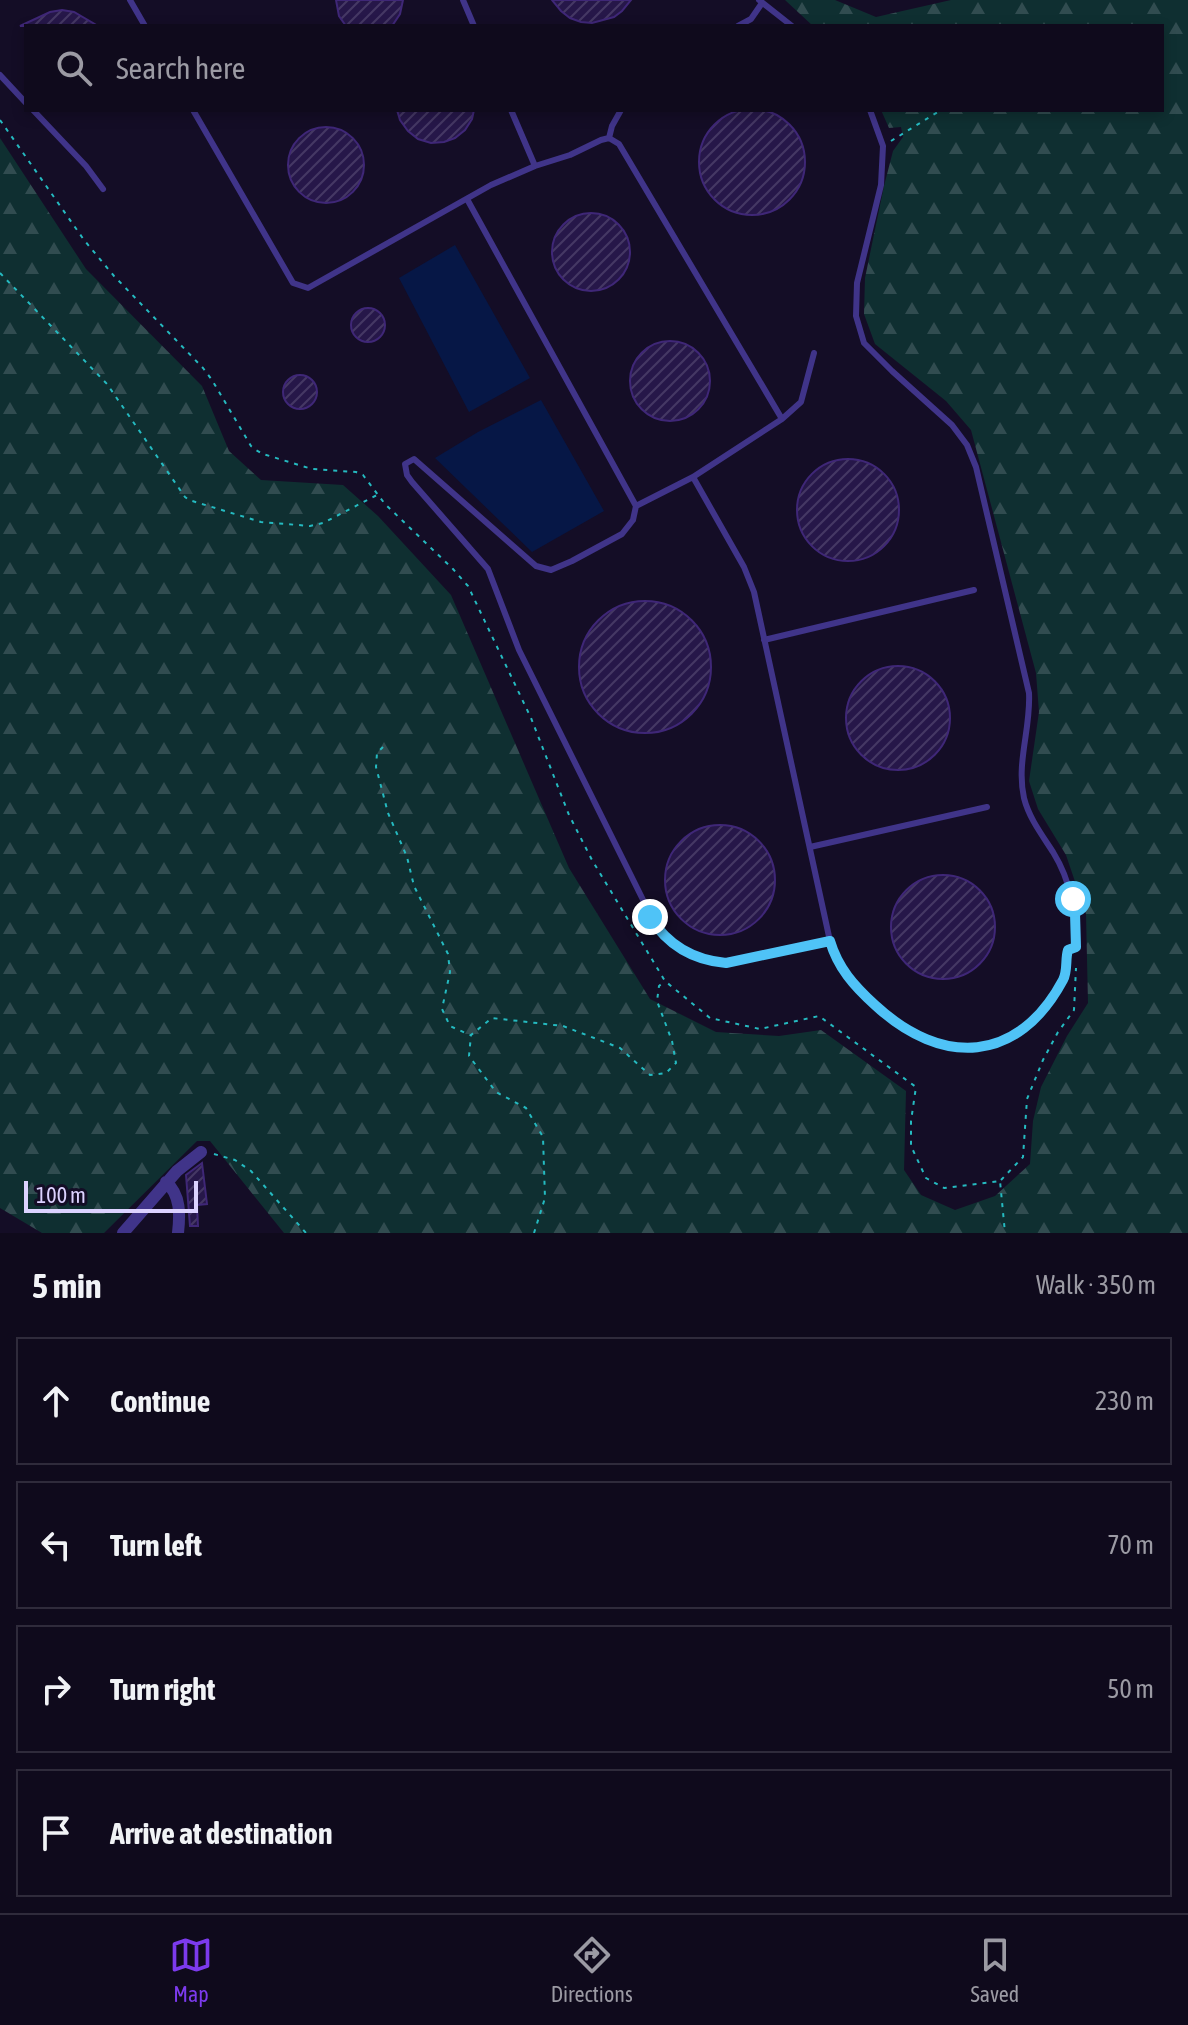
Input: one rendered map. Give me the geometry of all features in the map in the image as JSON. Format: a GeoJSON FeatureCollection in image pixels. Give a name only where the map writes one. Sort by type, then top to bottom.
{"type":"FeatureCollection","features":[{"type":"Feature","properties":{"kind":"street"},"geometry":{"type":"LineString","coordinates":[[123,1233],[166,1182],[201,1152]]}},
{"type":"Feature","properties":{"kind":"street"},"geometry":{"type":"LineString","coordinates":[[166,1182],[178,1201],[178,1233]]}},
{"type":"Feature","properties":{"kind":"lane"},"geometry":{"type":"LineString","coordinates":[[130,0],[144,24]]}},
{"type":"Feature","properties":{"kind":"lane"},"geometry":{"type":"LineString","coordinates":[[463,0],[473,24]]}},
{"type":"Feature","properties":{"kind":"lane"},"geometry":{"type":"LineString","coordinates":[[742,24],[757,13],[760,2],[789,24]]}},
{"type":"Feature","properties":{"kind":"lane"},"geometry":{"type":"LineString","coordinates":[[0,75],[24,101]]}},
{"type":"Feature","properties":{"kind":"lane"},"geometry":{"type":"LineString","coordinates":[[35,112],[86,166],[103,189]]}},
{"type":"Feature","properties":{"kind":"lane"},"geometry":{"type":"LineString","coordinates":[[194,112],[293,283],[308,288],[491,185],[609,138],[619,144],[782,419]]}},
{"type":"Feature","properties":{"kind":"lane"},"geometry":{"type":"LineString","coordinates":[[512,112],[535,166]]}},
{"type":"Feature","properties":{"kind":"lane"},"geometry":{"type":"LineString","coordinates":[[609,138],[620,112]]}},
{"type":"Feature","properties":{"kind":"lane"},"geometry":{"type":"LineString","coordinates":[[693,477],[750,579],[834,956],[849,979],[879,1009],[925,1040],[972,1048],[1015,1036],[1041,1013],[1065,976],[1068,950],[1076,947],[1075,913],[1068,885],[1025,802],[1022,777],[1029,693],[976,467],[967,445],[952,425],[864,343],[856,316],[857,283],[881,185],[883,146],[871,112]]}},
{"type":"Feature","properties":{"kind":"lane"},"geometry":{"type":"LineString","coordinates":[[467,199],[636,506],[633,520],[622,534],[551,570],[536,566],[414,459],[405,464],[407,475],[488,569],[519,650],[657,928],[676,947],[687,953],[726,963],[830,941]]}},
{"type":"Feature","properties":{"kind":"lane"},"geometry":{"type":"LineString","coordinates":[[636,506],[693,477],[782,419],[801,402],[814,353]]}},
{"type":"Feature","properties":{"kind":"lane"},"geometry":{"type":"LineString","coordinates":[[764,640],[974,590]]}},
{"type":"Feature","properties":{"kind":"lane"},"geometry":{"type":"LineString","coordinates":[[810,847],[987,807]]}},
{"type":"Feature","properties":{"kind":"path"},"geometry":{"type":"LineString","coordinates":[[883,146],[938,112]]}},
{"type":"Feature","properties":{"kind":"path"},"geometry":{"type":"LineString","coordinates":[[0,120],[84,240],[114,276],[203,368],[251,446],[263,454],[312,469],[356,472],[368,480],[399,519],[468,586],[531,718],[562,798],[592,860],[665,981],[710,1018],[760,1029],[819,1016],[916,1087],[911,1146],[926,1178],[944,1188],[1000,1181],[1023,1157],[1027,1099],[1043,1060],[1074,1010],[1076,982]]}},
{"type":"Feature","properties":{"kind":"path"},"geometry":{"type":"LineString","coordinates":[[0,273],[107,384],[189,500],[261,522],[310,526],[323,523],[378,494]]}},
{"type":"Feature","properties":{"kind":"path"},"geometry":{"type":"LineString","coordinates":[[383,747],[377,753],[376,767],[388,813],[407,857],[414,886],[448,954],[450,972],[442,1009],[450,1026],[471,1035]]}},
{"type":"Feature","properties":{"kind":"path"},"geometry":{"type":"LineString","coordinates":[[534,1233],[545,1198],[543,1137],[526,1108],[496,1092],[469,1056],[471,1035],[492,1018],[563,1026],[620,1048],[650,1075],[666,1073],[676,1063],[672,1041],[657,1001],[659,986],[665,981]]}},
{"type":"Feature","properties":{"kind":"path"},"geometry":{"type":"LineString","coordinates":[[201,1152],[235,1160],[251,1171],[306,1233]]}},
{"type":"Feature","properties":{"kind":"path"},"geometry":{"type":"LineString","coordinates":[[1000,1181],[1005,1233]]}},
{"type":"Feature","properties":{"kind":"green space"},"geometry":{"type":"Polygon","coordinates":[[[785,0],[835,0],[876,17],[951,0],[1188,0],[1188,1233],[284,1233],[210,1141],[197,1141],[104,1233],[42,1233],[0,1208],[0,138],[86,269],[202,386],[229,451],[261,480],[343,485],[378,516],[451,595],[569,868],[650,999],[716,1032],[779,1036],[821,1030],[906,1091],[904,1170],[921,1195],[955,1210],[995,1196],[1030,1164],[1033,1121],[1041,1087],[1088,1003],[1086,914],[1066,855],[1038,809],[1029,781],[1039,712],[1036,673],[971,430],[946,401],[875,344],[864,314],[865,278],[884,186],[893,151],[903,137],[901,127],[889,128],[882,112],[1164,112],[1164,24],[811,24],[785,0]]]}},
{"type":"Feature","properties":{"kind":"water"},"geometry":{"type":"Polygon","coordinates":[[[455,245],[530,378],[469,412],[399,278],[455,245]]]}},
{"type":"Feature","properties":{"kind":"water"},"geometry":{"type":"Polygon","coordinates":[[[541,400],[604,511],[532,552],[435,458],[541,400]]]}},
{"type":"Feature","properties":{"kind":"building"},"geometry":{"type":"Polygon","coordinates":[[[336,0],[403,0],[400,14],[393,24],[345,24],[339,16],[336,0]]]}},
{"type":"Feature","properties":{"kind":"building"},"geometry":{"type":"Polygon","coordinates":[[[552,0],[631,0],[614,17],[592,23],[570,18],[552,0]]]}},
{"type":"Feature","properties":{"kind":"building"},"geometry":{"type":"Polygon","coordinates":[[[50,12],[74,12],[95,24],[24,24],[50,12]]]}},
{"type":"Feature","properties":{"kind":"building"},"geometry":{"type":"Polygon","coordinates":[[[398,112],[474,112],[465,130],[444,142],[431,143],[418,139],[400,120],[398,112]]]}},
{"type":"Feature","properties":{"kind":"building"},"geometry":{"type":"Polygon","coordinates":[[[735,112],[769,112],[782,118],[796,132],[804,152],[804,172],[796,192],[782,206],[762,214],[742,214],[722,206],[708,192],[700,172],[700,152],[708,132],[722,118],[735,112]]]}},
{"type":"Feature","properties":{"kind":"building"},"geometry":{"type":"Polygon","coordinates":[[[326,127],[341,130],[353,138],[361,150],[364,165],[361,180],[353,192],[341,200],[326,203],[311,200],[299,192],[291,180],[288,165],[291,150],[299,138],[311,130],[326,127]]]}},
{"type":"Feature","properties":{"kind":"building"},"geometry":{"type":"Polygon","coordinates":[[[591,213],[606,216],[619,224],[627,237],[630,252],[627,267],[619,280],[606,288],[591,291],[576,288],[563,280],[555,267],[552,252],[555,237],[563,224],[576,216],[591,213]]]}},
{"type":"Feature","properties":{"kind":"building"},"geometry":{"type":"Polygon","coordinates":[[[368,308],[380,313],[385,325],[380,337],[368,342],[356,337],[351,325],[356,313],[368,308]]]}},
{"type":"Feature","properties":{"kind":"building"},"geometry":{"type":"Polygon","coordinates":[[[670,341],[685,344],[698,353],[707,366],[710,381],[707,396],[698,409],[685,418],[670,421],[655,418],[642,409],[633,396],[630,381],[633,366],[642,353],[655,344],[670,341]]]}},
{"type":"Feature","properties":{"kind":"building"},"geometry":{"type":"Polygon","coordinates":[[[300,375],[312,380],[317,392],[312,404],[300,409],[288,404],[283,392],[288,380],[300,375]]]}},
{"type":"Feature","properties":{"kind":"building"},"geometry":{"type":"Polygon","coordinates":[[[848,459],[867,463],[884,474],[895,491],[899,510],[895,529],[884,546],[867,557],[848,561],[829,557],[812,546],[801,529],[797,510],[801,491],[812,474],[829,463],[848,459]]]}},
{"type":"Feature","properties":{"kind":"building"},"geometry":{"type":"Polygon","coordinates":[[[645,601],[670,606],[692,620],[706,642],[711,667],[706,692],[692,714],[670,728],[645,733],[620,728],[598,714],[584,692],[579,667],[584,642],[598,620],[620,606],[645,601]]]}},
{"type":"Feature","properties":{"kind":"building"},"geometry":{"type":"Polygon","coordinates":[[[898,666],[918,670],[935,681],[946,698],[950,718],[946,738],[935,755],[918,766],[898,770],[878,766],[861,755],[850,738],[846,718],[850,698],[861,681],[878,670],[898,666]]]}},
{"type":"Feature","properties":{"kind":"building"},"geometry":{"type":"Polygon","coordinates":[[[720,825],[741,829],[759,841],[771,859],[775,880],[771,901],[759,919],[741,931],[720,935],[699,931],[681,919],[669,901],[665,880],[669,859],[681,841],[699,829],[720,825]]]}},
{"type":"Feature","properties":{"kind":"building"},"geometry":{"type":"Polygon","coordinates":[[[943,875],[963,879],[980,890],[991,907],[995,927],[991,947],[980,964],[963,975],[943,979],[923,975],[906,964],[895,947],[891,927],[895,907],[906,890],[923,879],[943,875]]]}},
{"type":"Feature","properties":{"kind":"building"},"geometry":{"type":"Polygon","coordinates":[[[202,1163],[207,1204],[197,1205],[198,1226],[190,1226],[186,1175],[202,1163]]]}},
{"type":"Feature","properties":{"kind":"route"},"geometry":{"type":"LineString","coordinates":[[650,917],[676,947],[715,962],[726,963],[830,941],[834,956],[849,979],[899,1025],[925,1040],[972,1048],[1015,1036],[1041,1013],[1065,976],[1068,950],[1076,947],[1073,899]]}}]}
